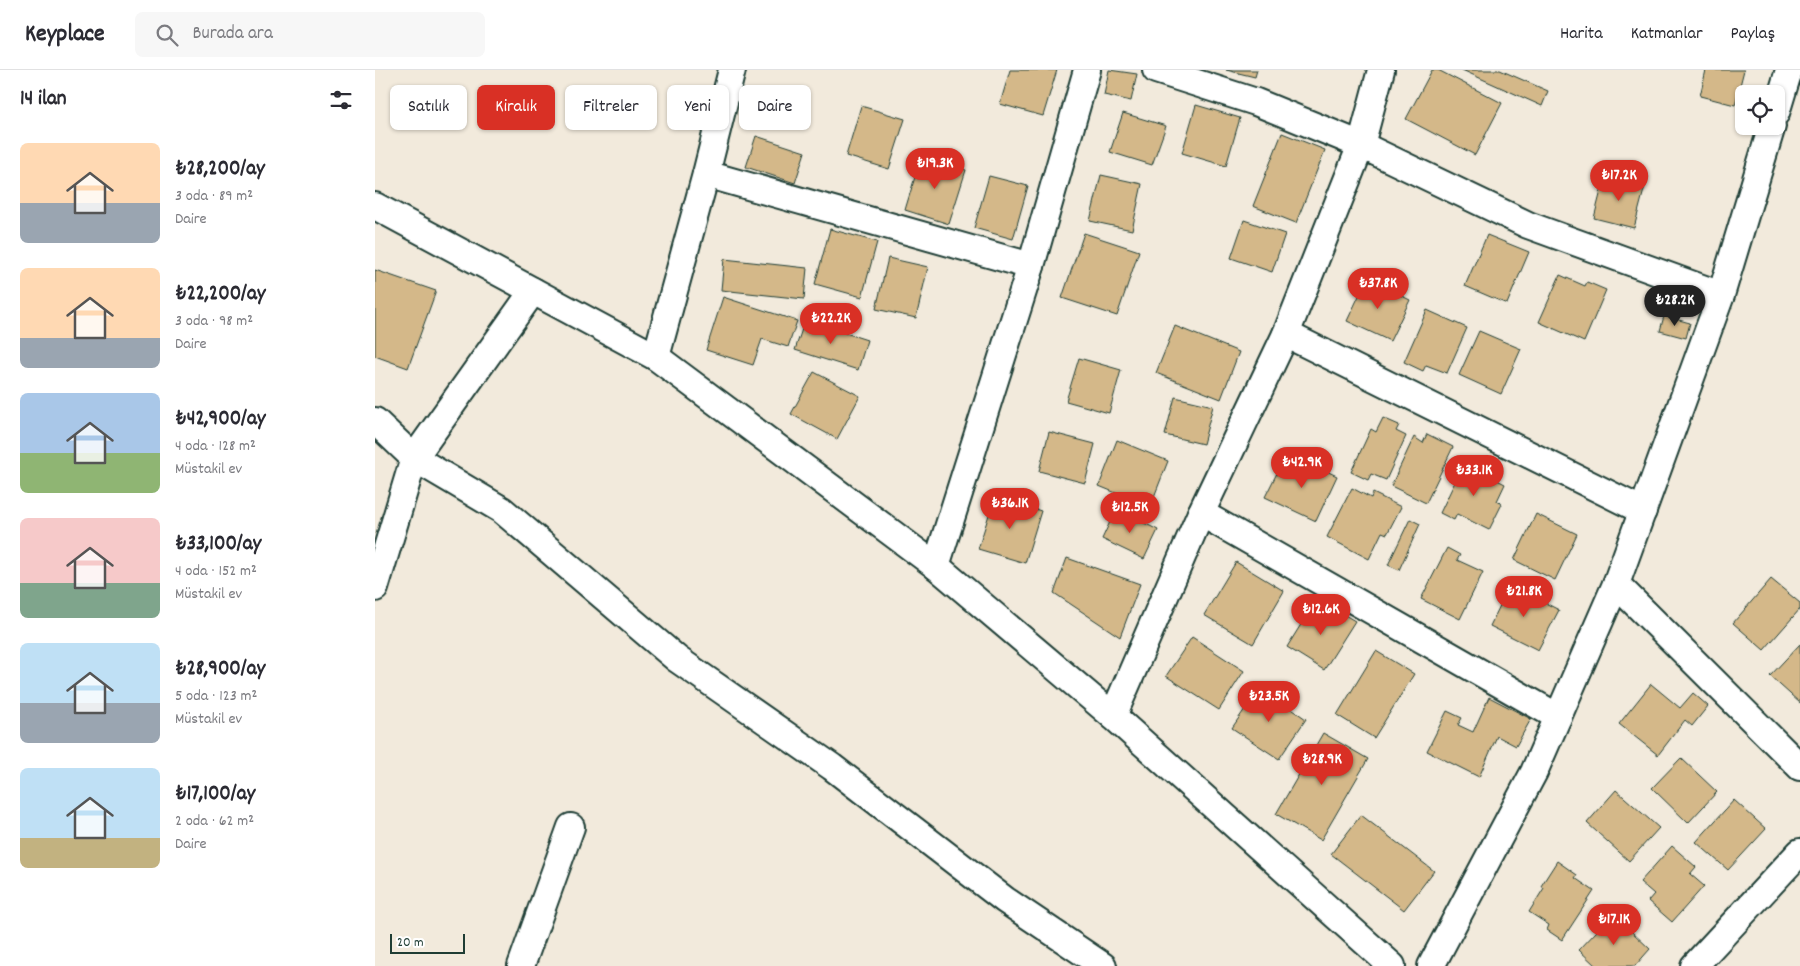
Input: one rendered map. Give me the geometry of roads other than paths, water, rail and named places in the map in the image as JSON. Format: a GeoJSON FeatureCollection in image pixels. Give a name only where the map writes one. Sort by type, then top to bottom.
{"type":"FeatureCollection","features":[{"type":"Feature","properties":{"kind":"street"},"geometry":{"type":"LineString","coordinates":[[656,357],[732,70]]}},
{"type":"Feature","properties":{"kind":"street"},"geometry":{"type":"LineString","coordinates":[[936,566],[1031,266],[1087,70]]}},
{"type":"Feature","properties":{"kind":"street"},"geometry":{"type":"LineString","coordinates":[[1156,70],[1256,102],[1361,145],[1528,225],[1721,295]]}},
{"type":"Feature","properties":{"kind":"street"},"geometry":{"type":"LineString","coordinates":[[1113,716],[1201,513],[1286,334],[1361,145],[1381,70]]}},
{"type":"Feature","properties":{"kind":"street"},"geometry":{"type":"LineString","coordinates":[[1784,85],[1789,70]]}},
{"type":"Feature","properties":{"kind":"street"},"geometry":{"type":"LineString","coordinates":[[1431,966],[1535,772],[1616,584],[1721,295],[1769,135]]}},
{"type":"Feature","properties":{"kind":"street"},"geometry":{"type":"LineString","coordinates":[[706,174],[1031,266]]}},
{"type":"Feature","properties":{"kind":"street"},"geometry":{"type":"LineString","coordinates":[[375,206],[656,357],[936,566],[1113,716],[1392,966]]}},
{"type":"Feature","properties":{"kind":"street"},"geometry":{"type":"LineString","coordinates":[[375,588],[414,458],[533,291]]}},
{"type":"Feature","properties":{"kind":"street"},"geometry":{"type":"LineString","coordinates":[[1286,334],[1643,511]]}},
{"type":"Feature","properties":{"kind":"street"},"geometry":{"type":"LineString","coordinates":[[375,421],[414,458],[502,510],[677,659],[831,767],[1005,900],[1103,966]]}},
{"type":"Feature","properties":{"kind":"street"},"geometry":{"type":"LineString","coordinates":[[1201,513],[1558,718]]}},
{"type":"Feature","properties":{"kind":"street"},"geometry":{"type":"LineString","coordinates":[[1616,584],[1800,767]]}},
{"type":"Feature","properties":{"kind":"street"},"geometry":{"type":"LineString","coordinates":[[521,966],[571,827]]}},
{"type":"Feature","properties":{"kind":"street"},"geometry":{"type":"LineString","coordinates":[[1694,966],[1800,852]]}}]}
